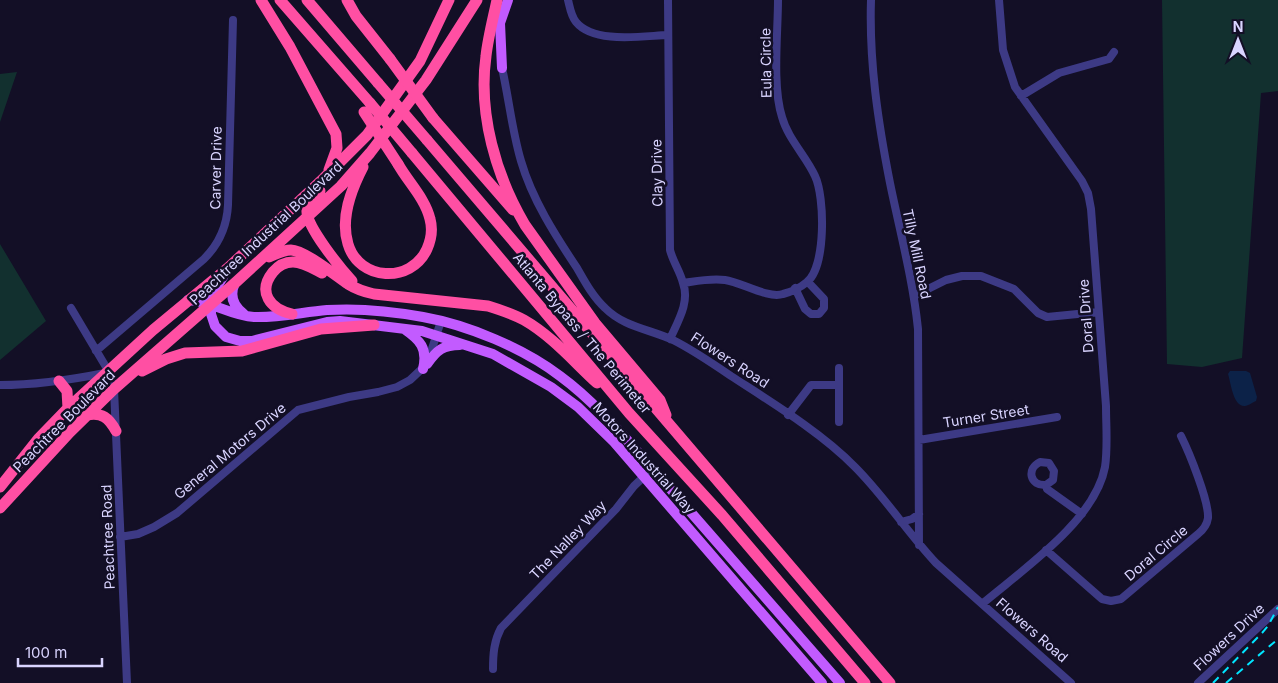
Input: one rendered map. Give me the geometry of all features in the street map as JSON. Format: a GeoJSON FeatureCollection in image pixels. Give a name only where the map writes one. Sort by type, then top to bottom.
{"type":"FeatureCollection","features":[{"type":"Feature","properties":{"kind":"highway"},"geometry":{"type":"LineString","coordinates":[[261,0],[290,47],[336,134],[336,153],[324,178]]}},
{"type":"Feature","properties":{"kind":"highway"},"geometry":{"type":"LineString","coordinates":[[280,0],[342,71],[367,107],[398,164],[426,209],[430,220],[431,238],[425,254],[412,267],[399,273],[381,274],[369,270],[356,260],[348,244],[345,230],[351,192],[370,153]]}},
{"type":"Feature","properties":{"kind":"highway","name":"Atlanta Bypass / The Perimeter"},"geometry":{"type":"LineString","coordinates":[[307,0],[890,683]]}},
{"type":"Feature","properties":{"kind":"highway"},"geometry":{"type":"LineString","coordinates":[[347,0],[356,16],[433,118],[525,225],[595,323],[660,400],[670,424]]}},
{"type":"Feature","properties":{"kind":"highway"},"geometry":{"type":"LineString","coordinates":[[457,34],[468,0]]}},
{"type":"Feature","properties":{"kind":"highway","name":"Peachtree Industrial Boulevard"},"geometry":{"type":"LineString","coordinates":[[129,377],[236,283],[341,186],[370,153],[426,80],[477,0]]}},
{"type":"Feature","properties":{"kind":"highway"},"geometry":{"type":"LineString","coordinates":[[497,0],[486,58],[485,99],[491,146],[516,209],[525,225]]}},
{"type":"Feature","properties":{"kind":"highway","name":"Peachtree Industrial Boulevard"},"geometry":{"type":"LineString","coordinates":[[108,372],[229,266],[324,178],[368,134],[420,61],[446,4]]}},
{"type":"Feature","properties":{"kind":"highway","name":"Atlanta Bypass / The Perimeter"},"geometry":{"type":"LineString","coordinates":[[367,107],[412,153],[629,413],[722,515],[865,683]]}},
{"type":"Feature","properties":{"kind":"highway"},"geometry":{"type":"LineString","coordinates":[[368,134],[353,156],[310,201],[307,208],[308,218],[337,265],[352,281],[369,289],[394,296]]}},
{"type":"Feature","properties":{"kind":"highway"},"geometry":{"type":"LineString","coordinates":[[256,264],[279,252],[291,250],[306,256],[350,286]]}},
{"type":"Feature","properties":{"kind":"highway"},"geometry":{"type":"LineString","coordinates":[[292,314],[282,311],[272,304],[265,290],[265,285],[276,269],[284,263],[294,262],[374,294],[488,306],[525,320],[550,339],[629,413]]}},
{"type":"Feature","properties":{"kind":"highway"},"geometry":{"type":"LineString","coordinates":[[129,377],[185,353],[242,351],[321,329],[374,325]]}},
{"type":"Feature","properties":{"kind":"highway","name":"Peachtree Boulevard"},"geometry":{"type":"LineString","coordinates":[[0,486],[39,438],[68,408],[108,372]]}},
{"type":"Feature","properties":{"kind":"highway","name":"Peachtree Boulevard"},"geometry":{"type":"LineString","coordinates":[[0,508],[87,415],[129,377]]}},
{"type":"Feature","properties":{"kind":"highway"},"geometry":{"type":"LineString","coordinates":[[59,381],[67,391],[68,408]]}},
{"type":"Feature","properties":{"kind":"highway"},"geometry":{"type":"LineString","coordinates":[[87,415],[105,416],[110,420],[116,431]]}},
{"type":"Feature","properties":{"kind":"main road","name":"Flowers Road"},"geometry":{"type":"LineString","coordinates":[[502,68],[500,23],[508,0]]}},
{"type":"Feature","properties":{"kind":"main road"},"geometry":{"type":"LineString","coordinates":[[211,304],[214,291],[229,266]]}},
{"type":"Feature","properties":{"kind":"main road"},"geometry":{"type":"LineString","coordinates":[[236,283],[232,289],[233,301],[240,311],[247,316]]}},
{"type":"Feature","properties":{"kind":"main road","name":"Motors Industrial Way"},"geometry":{"type":"LineString","coordinates":[[188,300],[211,304],[247,316],[262,317],[328,310],[359,309],[393,312],[441,321],[492,339],[533,359],[560,375],[594,405],[840,683]]}},
{"type":"Feature","properties":{"kind":"main road","name":"Motors Industrial Way"},"geometry":{"type":"LineString","coordinates":[[211,304],[214,326],[226,337],[240,342],[252,341],[327,322],[374,325],[437,335],[493,354],[524,370],[578,407],[614,442],[822,683]]}},
{"type":"Feature","properties":{"kind":"main road"},"geometry":{"type":"LineString","coordinates":[[404,329],[422,344],[425,367]]}},
{"type":"Feature","properties":{"kind":"main road"},"geometry":{"type":"LineString","coordinates":[[425,367],[434,354],[449,345],[469,346]]}},
{"type":"Feature","properties":{"kind":"street"},"geometry":{"type":"LineString","coordinates":[[568,0],[571,13],[576,22],[593,34],[618,36],[668,35]]}},
{"type":"Feature","properties":{"kind":"street","name":"Clay Drive"},"geometry":{"type":"LineString","coordinates":[[668,0],[670,250],[673,262],[683,283],[686,300],[670,339]]}},
{"type":"Feature","properties":{"kind":"street","name":"Eula Circle"},"geometry":{"type":"LineString","coordinates":[[778,0],[777,87],[781,117],[789,135],[815,176],[820,189],[822,241],[819,259],[808,282]]}},
{"type":"Feature","properties":{"kind":"street","name":"Tilly Mill Road"},"geometry":{"type":"LineString","coordinates":[[870,0],[874,89],[890,182],[914,296],[918,329],[919,545]]}},
{"type":"Feature","properties":{"kind":"street","name":"Doral Drive"},"geometry":{"type":"LineString","coordinates":[[982,604],[1067,531],[1082,514],[1097,488],[1105,466],[1106,406],[1091,210],[1088,193],[1076,172],[1021,96],[1010,75],[1003,50],[1000,0]]}},
{"type":"Feature","properties":{"kind":"street","name":"Carver Drive"},"geometry":{"type":"LineString","coordinates":[[96,351],[204,258],[216,245],[224,229],[228,205],[233,20]]}},
{"type":"Feature","properties":{"kind":"street"},"geometry":{"type":"LineString","coordinates":[[1021,96],[1059,73],[1109,59],[1114,52]]}},
{"type":"Feature","properties":{"kind":"street","name":"Flowers Road"},"geometry":{"type":"LineString","coordinates":[[502,68],[524,173],[557,237],[593,294],[608,312],[631,326],[670,339],[696,352],[832,446],[878,491],[919,545],[947,573],[1071,683]]}},
{"type":"Feature","properties":{"kind":"street"},"geometry":{"type":"LineString","coordinates":[[914,296],[946,280],[962,276],[981,276],[1014,289],[1038,313],[1047,317],[1098,312]]}},
{"type":"Feature","properties":{"kind":"street"},"geometry":{"type":"LineString","coordinates":[[683,283],[725,280],[771,294],[781,295],[795,288],[808,282],[824,299],[824,308],[819,314],[811,314],[806,309],[795,288]]}},
{"type":"Feature","properties":{"kind":"street","name":"Peachtree Road"},"geometry":{"type":"LineString","coordinates":[[71,308],[108,372],[114,389],[127,683]]}},
{"type":"Feature","properties":{"kind":"street"},"geometry":{"type":"LineString","coordinates":[[425,367],[441,321]]}},
{"type":"Feature","properties":{"kind":"street","name":"General Motors Drive"},"geometry":{"type":"LineString","coordinates":[[120,537],[138,534],[154,528],[177,513],[298,410],[397,386],[410,380],[425,367]]}},
{"type":"Feature","properties":{"kind":"street"},"geometry":{"type":"LineString","coordinates":[[839,368],[839,422]]}},
{"type":"Feature","properties":{"kind":"street"},"geometry":{"type":"LineString","coordinates":[[0,385],[59,381],[108,372]]}},
{"type":"Feature","properties":{"kind":"street"},"geometry":{"type":"LineString","coordinates":[[788,414],[811,384],[839,385]]}},
{"type":"Feature","properties":{"kind":"street","name":"Turner Street"},"geometry":{"type":"LineString","coordinates":[[919,440],[1057,417]]}},
{"type":"Feature","properties":{"kind":"street","name":"Doral Circle"},"geometry":{"type":"LineString","coordinates":[[1046,550],[1102,599],[1111,601],[1120,599],[1142,582],[1205,528],[1208,520],[1204,496],[1181,436]]}},
{"type":"Feature","properties":{"kind":"street","name":"The Nalley Way"},"geometry":{"type":"LineString","coordinates":[[493,669],[494,649],[501,628],[652,469]]}},
{"type":"Feature","properties":{"kind":"street"},"geometry":{"type":"LineString","coordinates":[[1046,485],[1048,489],[1082,514]]}},
{"type":"Feature","properties":{"kind":"street"},"geometry":{"type":"LineString","coordinates":[[901,522],[912,519],[919,514]]}},
{"type":"Feature","properties":{"kind":"street","name":"Flowers Drive"},"geometry":{"type":"LineString","coordinates":[[1198,683],[1278,609]]}},
{"type":"Feature","properties":{"kind":"green space"},"geometry":{"type":"Polygon","coordinates":[[[1162,0],[1278,0],[1278,91],[1261,93],[1242,358],[1202,367],[1167,364],[1162,0]]]}},
{"type":"Feature","properties":{"kind":"green space"},"geometry":{"type":"Polygon","coordinates":[[[17,72],[0,122],[0,74],[17,72]]]}},
{"type":"Feature","properties":{"kind":"green space"},"geometry":{"type":"Polygon","coordinates":[[[0,244],[46,321],[0,360],[0,244]]]}},
{"type":"Feature","properties":{"kind":"water"},"geometry":{"type":"Polygon","coordinates":[[[1230,371],[1246,371],[1250,373],[1257,397],[1256,401],[1245,406],[1238,403],[1233,394],[1228,374],[1230,371]]]}},
{"type":"Feature","properties":{"kind":"railway"},"geometry":{"type":"LineString","coordinates":[[1213,683],[1268,626],[1278,607]]}},
{"type":"Feature","properties":{"kind":"railway"},"geometry":{"type":"LineString","coordinates":[[1226,683],[1278,639]]}}]}
